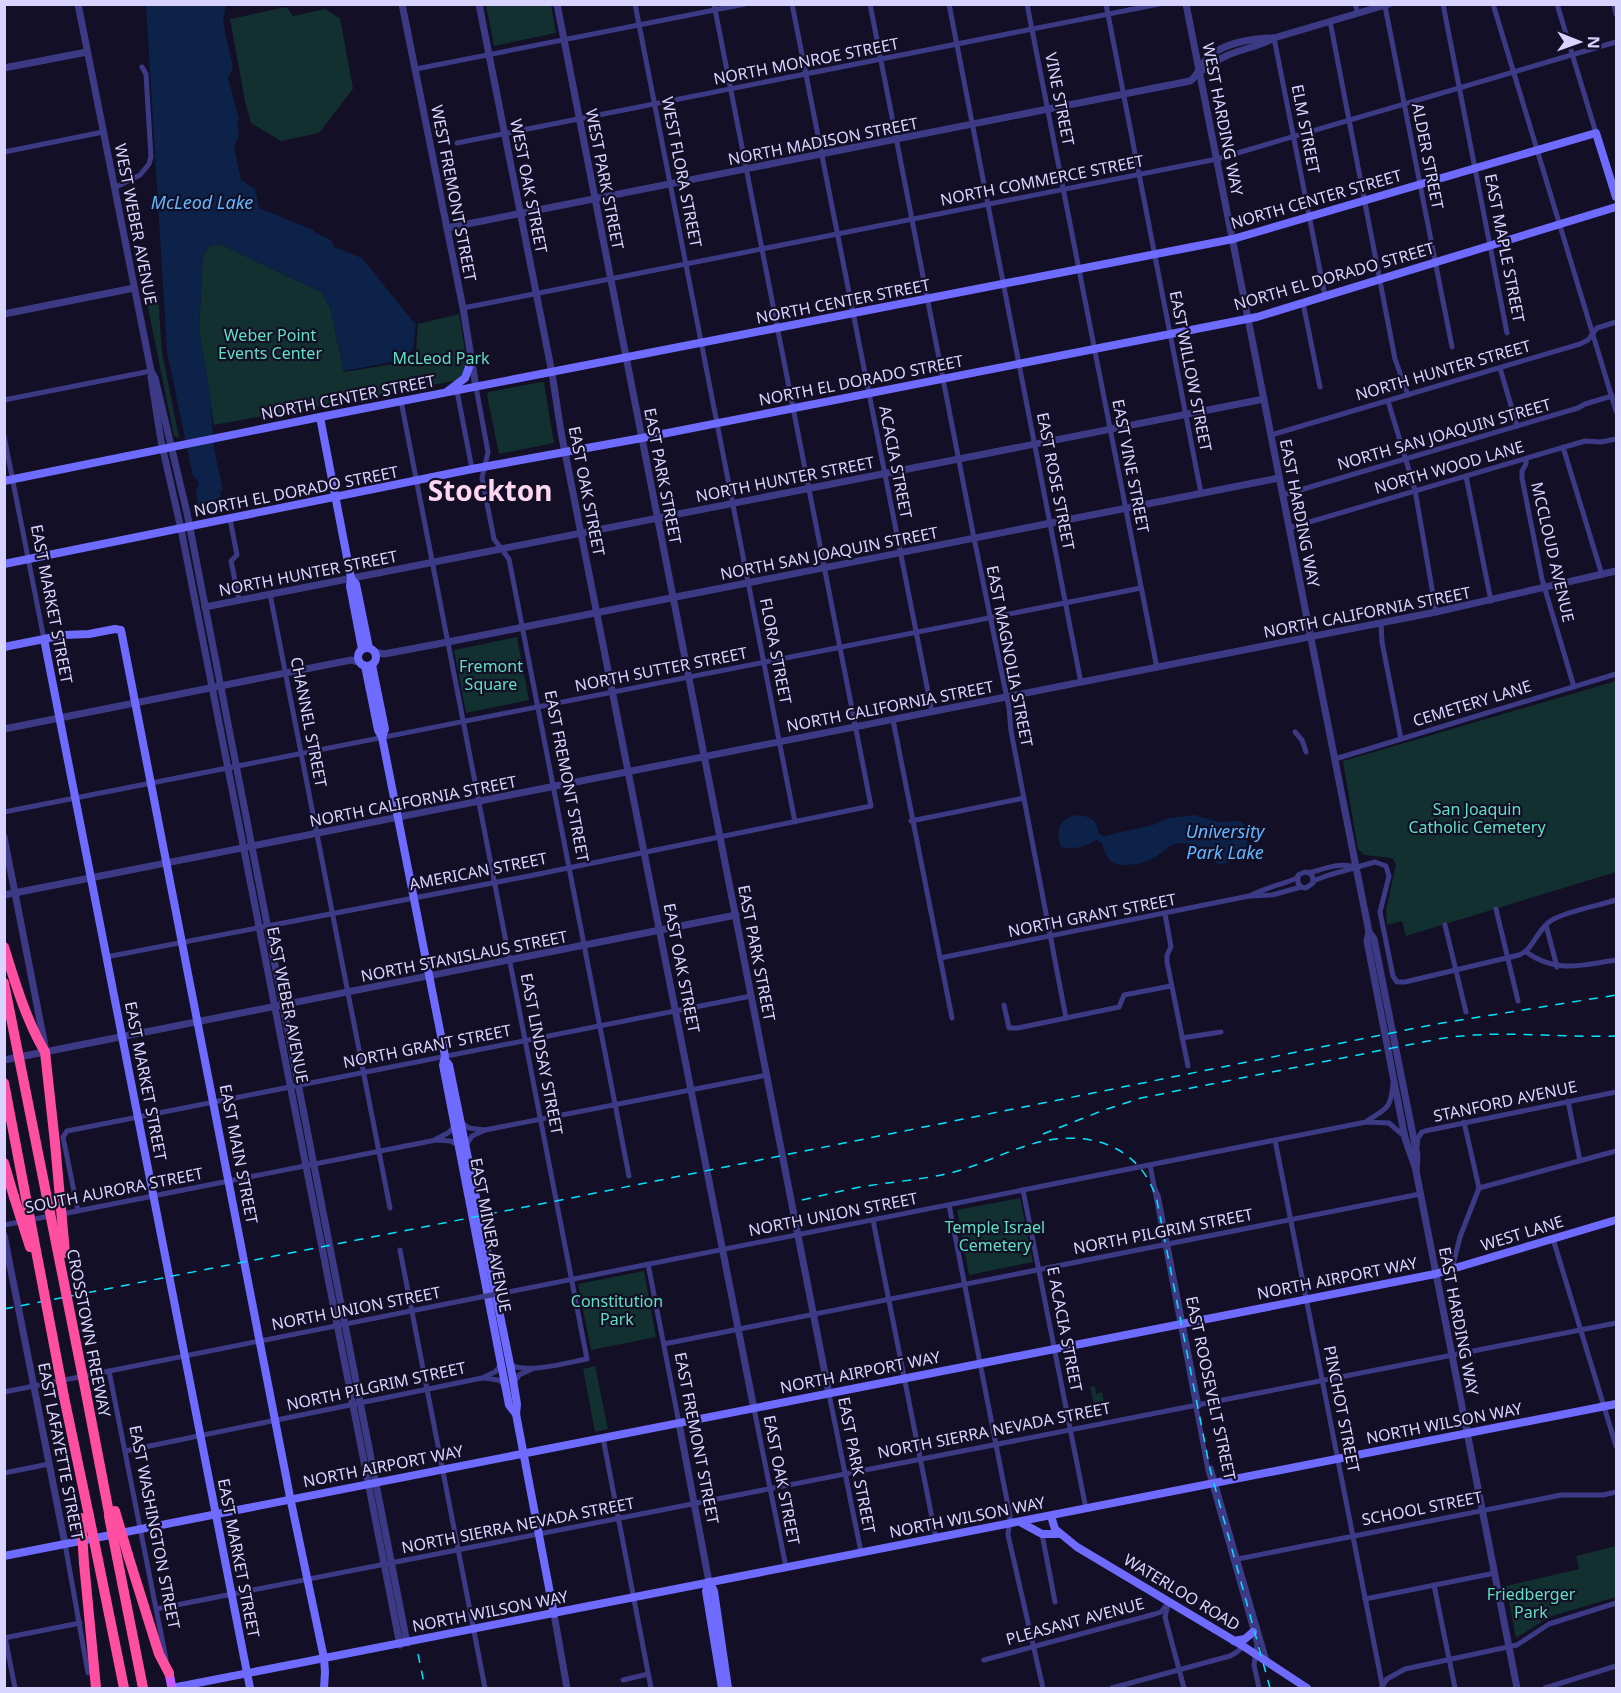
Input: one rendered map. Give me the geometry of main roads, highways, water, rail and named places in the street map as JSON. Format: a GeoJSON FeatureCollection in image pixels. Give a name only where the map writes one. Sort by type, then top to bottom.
{"type":"FeatureCollection","features":[{"type":"Feature","properties":{"kind":"highway"},"geometry":{"type":"LineString","coordinates":[[4,947],[24,1006],[45,1052],[59,1139],[69,1304]]}},
{"type":"Feature","properties":{"kind":"highway","name":"CROSSTOWN FREEWAY"},"geometry":{"type":"LineString","coordinates":[[4,983],[97,1448],[122,1556]]}},
{"type":"Feature","properties":{"kind":"highway"},"geometry":{"type":"LineString","coordinates":[[4,1083],[76,1456],[85,1517],[98,1560],[123,1684]]}},
{"type":"Feature","properties":{"kind":"highway"},"geometry":{"type":"LineString","coordinates":[[4,1162],[44,1288]]}},
{"type":"Feature","properties":{"kind":"highway"},"geometry":{"type":"LineString","coordinates":[[85,1517],[84,1563],[96,1689]]}},
{"type":"Feature","properties":{"kind":"highway"},"geometry":{"type":"LineString","coordinates":[[122,1556],[159,1654],[169,1673]]}},
{"type":"Feature","properties":{"kind":"highway"},"geometry":{"type":"LineString","coordinates":[[122,1556],[143,1689]]}},
{"type":"Feature","properties":{"kind":"main road","name":"NORTH CENTER STREET"},"geometry":{"type":"LineString","coordinates":[[9,481],[320,417],[1233,239],[1596,133],[1617,197]]}},
{"type":"Feature","properties":{"kind":"main road","name":"NORTH EL DORADO STREET"},"geometry":{"type":"LineString","coordinates":[[4,564],[472,469],[642,438],[1248,319],[1617,207]]}},
{"type":"Feature","properties":{"kind":"main road"},"geometry":{"type":"LineString","coordinates":[[445,393],[465,378],[472,359]]}},
{"type":"Feature","properties":{"kind":"main road","name":"EAST MINER AVENUE"},"geometry":{"type":"LineString","coordinates":[[320,417],[351,578],[350,585],[385,729],[382,738]]}},
{"type":"Feature","properties":{"kind":"main road","name":"EAST MAIN STREET"},"geometry":{"type":"LineString","coordinates":[[44,639],[121,630],[324,1658],[324,1689]]}},
{"type":"Feature","properties":{"kind":"main road"},"geometry":{"type":"LineString","coordinates":[[4,646],[44,639]]}},
{"type":"Feature","properties":{"kind":"main road","name":"EAST MARKET STREET"},"geometry":{"type":"LineString","coordinates":[[44,639],[250,1689]]}},
{"type":"Feature","properties":{"kind":"main road","name":"EAST MINER AVENUE"},"geometry":{"type":"LineString","coordinates":[[367,657],[368,682],[378,730],[382,738],[445,1058],[449,1065],[505,1362],[517,1404],[516,1414],[554,1614]]}},
{"type":"Feature","properties":{"kind":"main road"},"geometry":{"type":"LineString","coordinates":[[368,682],[377,696]]}},
{"type":"Feature","properties":{"kind":"main road","name":"WEST LANE"},"geometry":{"type":"LineString","coordinates":[[1436,1274],[1617,1220]]}},
{"type":"Feature","properties":{"kind":"main road","name":"NORTH AIRPORT WAY"},"geometry":{"type":"LineString","coordinates":[[4,1556],[1436,1274]]}},
{"type":"Feature","properties":{"kind":"main road","name":"NORTH WILSON WAY"},"geometry":{"type":"LineString","coordinates":[[172,1688],[1617,1404]]}},
{"type":"Feature","properties":{"kind":"main road"},"geometry":{"type":"LineString","coordinates":[[1051,1516],[1055,1529],[1060,1534]]}},
{"type":"Feature","properties":{"kind":"main road"},"geometry":{"type":"LineString","coordinates":[[1019,1521],[1042,1534],[1060,1534]]}},
{"type":"Feature","properties":{"kind":"main road","name":"WATERLOO ROAD"},"geometry":{"type":"LineString","coordinates":[[1060,1534],[1255,1653],[1307,1689]]}},
{"type":"Feature","properties":{"kind":"main road","name":"EAST FREMONT STREET"},"geometry":{"type":"LineString","coordinates":[[709,1582],[706,1591],[722,1689]]}},
{"type":"Feature","properties":{"kind":"main road","name":"EAST FREMONT STREET"},"geometry":{"type":"LineString","coordinates":[[709,1582],[714,1591],[728,1689]]}},
{"type":"Feature","properties":{"kind":"main road"},"geometry":{"type":"LineString","coordinates":[[1234,1641],[1245,1639],[1253,1632]]}},
{"type":"Feature","properties":{"kind":"main road","name":"EAST WASHINGTON STREET"},"geometry":{"type":"LineString","coordinates":[[169,1673],[172,1688]]}},
{"type":"Feature","properties":{"kind":"water","name":"McLeod Lake"},"geometry":{"type":"Polygon","coordinates":[[[146,5],[226,5],[223,22],[233,68],[228,77],[239,120],[237,123],[239,136],[234,146],[241,180],[255,189],[259,208],[313,230],[331,240],[334,247],[362,258],[416,325],[413,350],[407,359],[344,371],[330,307],[321,292],[220,244],[209,246],[203,256],[199,330],[210,393],[214,449],[223,490],[220,491],[221,497],[216,499],[216,510],[202,512],[201,507],[198,507],[196,493],[199,483],[193,476],[167,352],[146,5]]]}},
{"type":"Feature","properties":{"kind":"water","name":"University Park Lake"},"geometry":{"type":"Polygon","coordinates":[[[1078,815],[1093,820],[1099,834],[1104,836],[1153,825],[1169,818],[1195,815],[1218,822],[1240,821],[1245,825],[1248,833],[1247,846],[1240,855],[1227,863],[1218,864],[1197,847],[1187,843],[1178,843],[1145,862],[1122,865],[1113,863],[1104,851],[1102,843],[1096,840],[1079,847],[1061,847],[1059,830],[1061,825],[1067,818],[1078,815]]]}},
{"type":"Feature","properties":{"kind":"railway"},"geometry":{"type":"LineString","coordinates":[[4,1309],[556,1201],[1436,1024],[1616,995]]}},
{"type":"Feature","properties":{"kind":"railway"},"geometry":{"type":"LineString","coordinates":[[1043,1134],[1141,1098],[1438,1039],[1505,1034],[1616,1036]]}},
{"type":"Feature","properties":{"kind":"railway"},"geometry":{"type":"LineString","coordinates":[[802,1200],[860,1187],[950,1173],[1022,1147],[1052,1140],[1072,1138],[1108,1145],[1124,1154],[1138,1166],[1149,1182],[1157,1201],[1210,1469],[1270,1688]]}},
{"type":"Feature","properties":{"kind":"railway"},"geometry":{"type":"LineString","coordinates":[[418,1654],[425,1688]]}},
{"type":"Feature","properties":{"kind":"district","name":"Stockton"},"geometry":{"type":"Point","coordinates":[490,490]}},
{"type":"Feature","properties":{"kind":"park label","name":"Weber Point Events Center"},"geometry":{"type":"Point","coordinates":[270,344]}},
{"type":"Feature","properties":{"kind":"park label","name":"McLeod Park"},"geometry":{"type":"Point","coordinates":[441,358]}},
{"type":"Feature","properties":{"kind":"park label","name":"Fremont Square"},"geometry":{"type":"Point","coordinates":[491,675]}},
{"type":"Feature","properties":{"kind":"park label","name":"San Joaquin Catholic Cemetery"},"geometry":{"type":"Point","coordinates":[1477,818]}},
{"type":"Feature","properties":{"kind":"park label","name":"Temple Israel Cemetery"},"geometry":{"type":"Point","coordinates":[995,1236]}},
{"type":"Feature","properties":{"kind":"park label","name":"Constitution Park"},"geometry":{"type":"Point","coordinates":[617,1310]}},
{"type":"Feature","properties":{"kind":"park label","name":"Friedberger Park"},"geometry":{"type":"Point","coordinates":[1531,1603]}}]}
